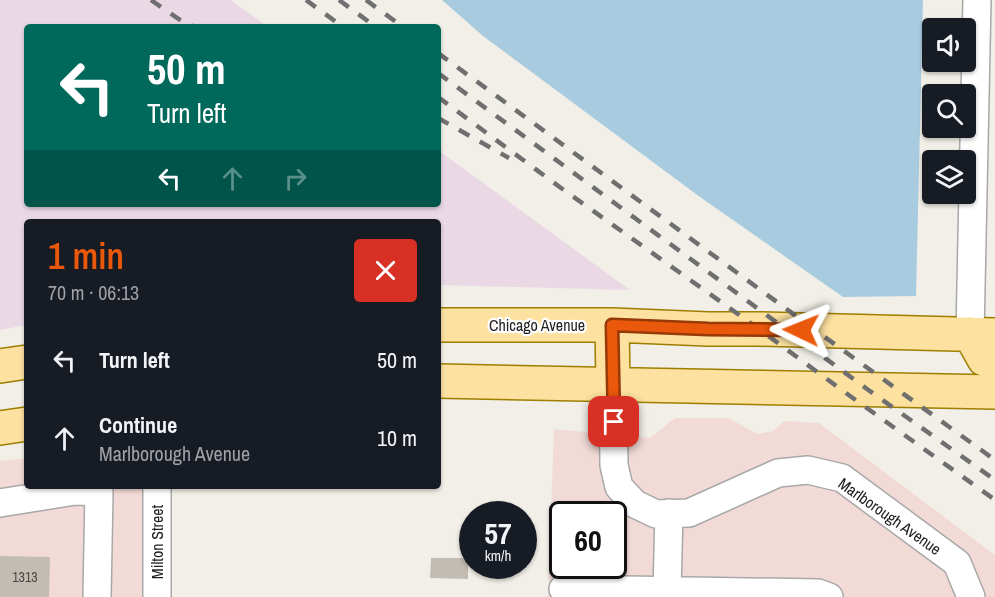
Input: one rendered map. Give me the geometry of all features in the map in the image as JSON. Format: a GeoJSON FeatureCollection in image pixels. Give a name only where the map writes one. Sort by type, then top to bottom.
{"type":"FeatureCollection","features":[{"type":"Feature","properties":{"kind":"main road","name":"Chicago Avenue"},"geometry":{"type":"LineString","coordinates":[[441,325],[612,325],[982,334]]}},
{"type":"Feature","properties":{"kind":"main road"},"geometry":{"type":"LineString","coordinates":[[612,325],[613,383]]}},
{"type":"Feature","properties":{"kind":"main road"},"geometry":{"type":"LineString","coordinates":[[982,334],[984,359],[995,359]]}},
{"type":"Feature","properties":{"kind":"main road"},"geometry":{"type":"LineString","coordinates":[[0,366],[24,362]]}},
{"type":"Feature","properties":{"kind":"main road"},"geometry":{"type":"LineString","coordinates":[[441,381],[995,392]]}},
{"type":"Feature","properties":{"kind":"main road"},"geometry":{"type":"LineString","coordinates":[[0,428],[24,424]]}},
{"type":"Feature","properties":{"kind":"street"},"geometry":{"type":"LineString","coordinates":[[977,0],[982,334]]}},
{"type":"Feature","properties":{"kind":"street","name":"Marlborough Avenue"},"geometry":{"type":"LineString","coordinates":[[613,383],[614,465],[619,487],[635,504],[657,514],[689,513],[778,473],[808,470],[842,478],[957,563],[971,597]]}},
{"type":"Feature","properties":{"kind":"street"},"geometry":{"type":"LineString","coordinates":[[0,503],[99,489],[97,597]]}},
{"type":"Feature","properties":{"kind":"street","name":"Milton Street"},"geometry":{"type":"LineString","coordinates":[[157,489],[157,597]]}},
{"type":"Feature","properties":{"kind":"street"},"geometry":{"type":"LineString","coordinates":[[667,591],[669,513]]}},
{"type":"Feature","properties":{"kind":"street"},"geometry":{"type":"LineString","coordinates":[[562,589],[818,593],[829,597]]}},
{"type":"Feature","properties":{"kind":"shaded area"},"geometry":{"type":"Polygon","coordinates":[[[0,0],[231,0],[264,24],[24,24],[24,207],[441,207],[441,152],[630,290],[441,285],[441,219],[24,219],[24,326],[0,330],[0,0]]]}},
{"type":"Feature","properties":{"kind":"shaded area"},"geometry":{"type":"Polygon","coordinates":[[[675,418],[728,418],[758,434],[773,431],[784,421],[819,423],[995,555],[995,597],[548,597],[549,569],[549,579],[627,579],[627,501],[551,501],[554,429],[650,438],[675,418]]]}},
{"type":"Feature","properties":{"kind":"shaded area"},"geometry":{"type":"Polygon","coordinates":[[[24,458],[24,489],[147,489],[146,597],[0,597],[0,461],[24,458]]]}},
{"type":"Feature","properties":{"kind":"water"},"geometry":{"type":"Polygon","coordinates":[[[442,0],[923,0],[916,296],[843,297],[700,197],[483,36],[442,0]]]}},
{"type":"Feature","properties":{"kind":"building"},"geometry":{"type":"Polygon","coordinates":[[[0,556],[50,557],[49,597],[0,597],[0,556]]]}},
{"type":"Feature","properties":{"kind":"building"},"geometry":{"type":"Polygon","coordinates":[[[431,558],[459,558],[459,579],[430,578],[431,558]]]}},
{"type":"Feature","properties":{"kind":"railway"},"geometry":{"type":"LineString","coordinates":[[151,0],[188,24]]}},
{"type":"Feature","properties":{"kind":"railway"},"geometry":{"type":"LineString","coordinates":[[306,0],[339,24]]}},
{"type":"Feature","properties":{"kind":"railway"},"geometry":{"type":"LineString","coordinates":[[339,0],[372,24]]}},
{"type":"Feature","properties":{"kind":"railway"},"geometry":{"type":"LineString","coordinates":[[366,0],[399,24]]}},
{"type":"Feature","properties":{"kind":"railway"},"geometry":{"type":"LineString","coordinates":[[441,55],[995,460]]}},
{"type":"Feature","properties":{"kind":"railway"},"geometry":{"type":"LineString","coordinates":[[441,75],[867,389],[995,480]]}},
{"type":"Feature","properties":{"kind":"railway"},"geometry":{"type":"LineString","coordinates":[[441,99],[995,500]]}},
{"type":"Feature","properties":{"kind":"railway"},"geometry":{"type":"LineString","coordinates":[[441,120],[509,158]]}},
{"type":"Feature","properties":{"kind":"route"},"geometry":{"type":"LineString","coordinates":[[614,422],[612,325],[801,330]]}}]}
